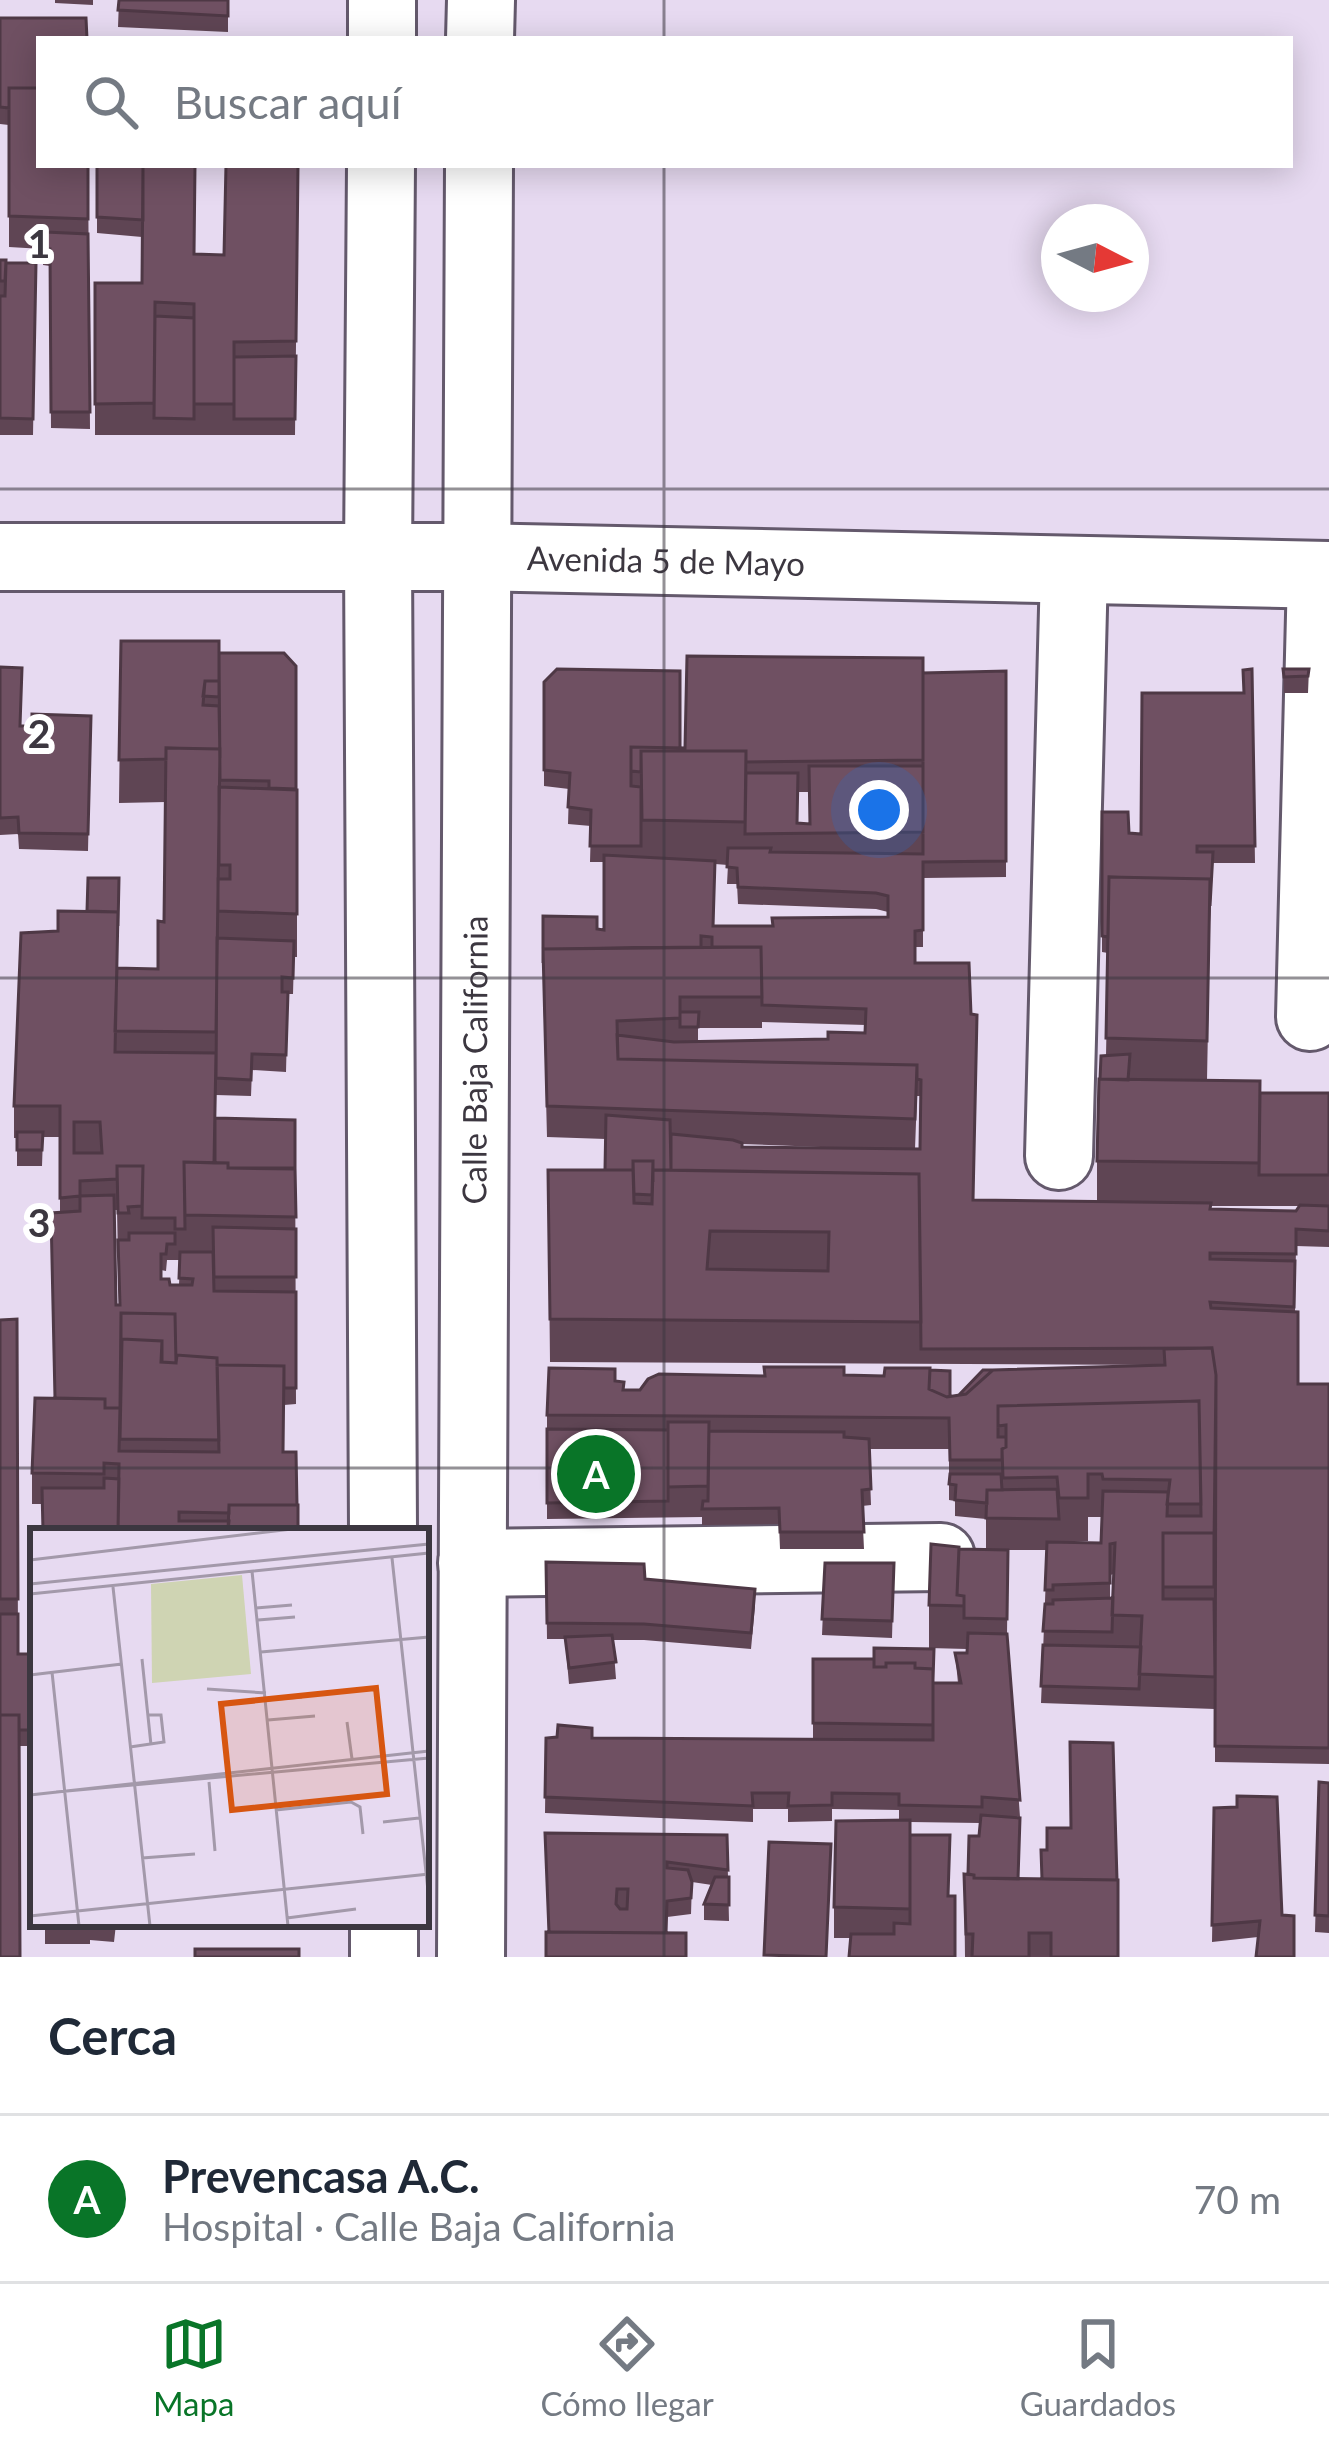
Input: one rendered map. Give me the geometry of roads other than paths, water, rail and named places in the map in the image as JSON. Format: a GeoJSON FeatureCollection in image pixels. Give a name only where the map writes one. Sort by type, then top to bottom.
{"type":"FeatureCollection","features":[{"type":"Feature","properties":{"kind":"street"},"geometry":{"type":"LineString","coordinates":[[382,0],[382,36]]}},
{"type":"Feature","properties":{"kind":"street"},"geometry":{"type":"LineString","coordinates":[[480,36],[481,0]]}},
{"type":"Feature","properties":{"kind":"street"},"geometry":{"type":"LineString","coordinates":[[381,168],[382,1528]]}},
{"type":"Feature","properties":{"kind":"street","name":"Calle Baja California"},"geometry":{"type":"LineString","coordinates":[[471,1957],[479,168]]}},
{"type":"Feature","properties":{"kind":"street","name":"Avenida 5 de Mayo"},"geometry":{"type":"LineString","coordinates":[[0,557],[474,557],[1325,575]]}},
{"type":"Feature","properties":{"kind":"street"},"geometry":{"type":"LineString","coordinates":[[1059,1156],[1074,570]]}},
{"type":"Feature","properties":{"kind":"street"},"geometry":{"type":"LineString","coordinates":[[1310,1017],[1325,575]]}},
{"type":"Feature","properties":{"kind":"street"},"geometry":{"type":"LineString","coordinates":[[472,1564],[941,1557]]}},
{"type":"Feature","properties":{"kind":"street"},"geometry":{"type":"LineString","coordinates":[[384,1927],[385,1957]]}},
{"type":"Feature","properties":{"kind":"place","name":"Prevencasa A.C."},"geometry":{"type":"Point","coordinates":[596,1474]}}]}
